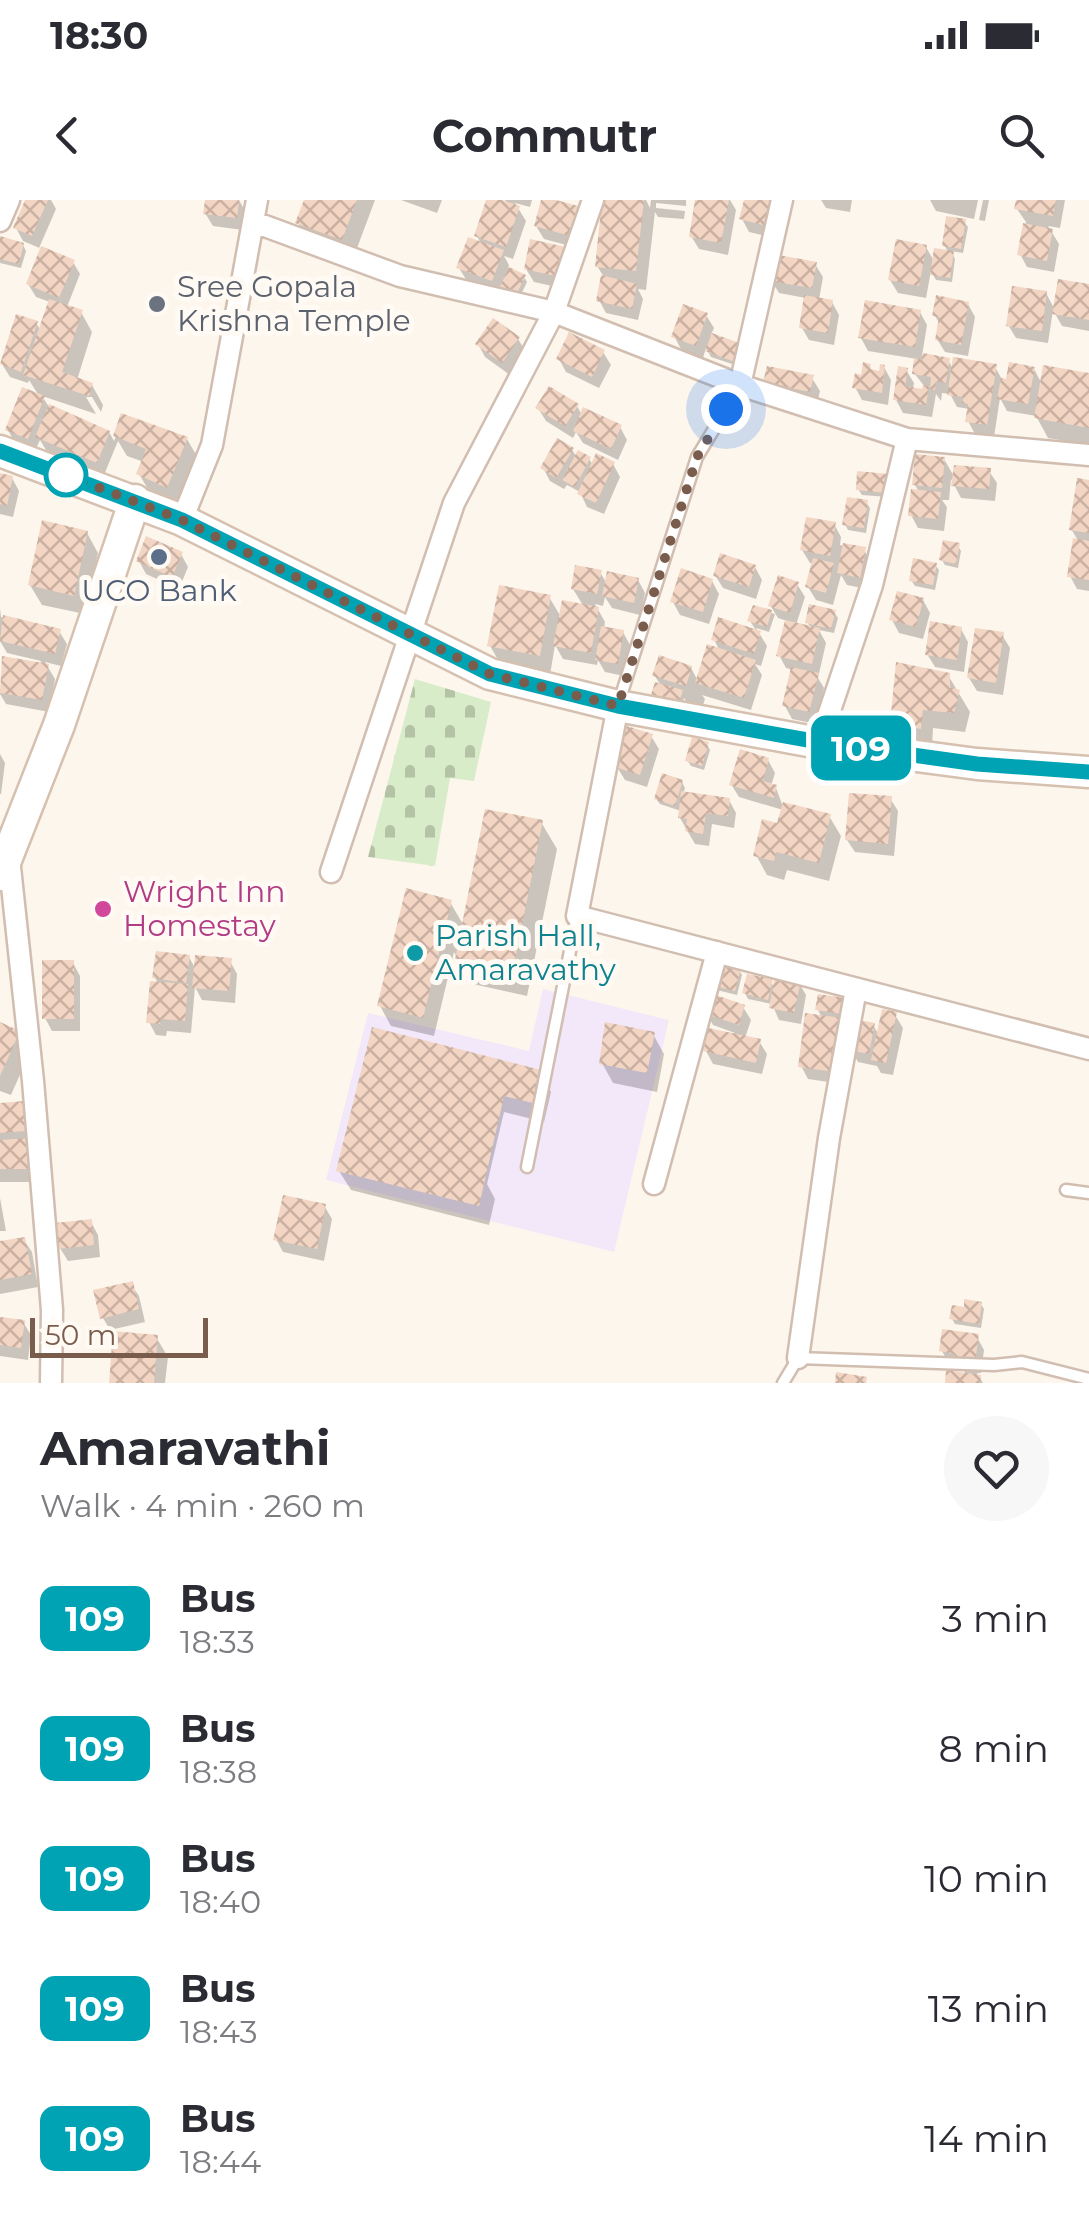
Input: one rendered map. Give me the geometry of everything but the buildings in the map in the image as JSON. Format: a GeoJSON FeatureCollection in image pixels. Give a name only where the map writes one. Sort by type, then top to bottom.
{"type":"FeatureCollection","features":[{"type":"Feature","properties":{"kind":"main road"},"geometry":{"type":"LineString","coordinates":[[0,451],[182,520],[490,674],[618,706],[819,742],[977,764],[1089,772]]}},
{"type":"Feature","properties":{"kind":"main road"},"geometry":{"type":"LineString","coordinates":[[3,860],[59,725],[135,500]]}},
{"type":"Feature","properties":{"kind":"street"},"geometry":{"type":"LineString","coordinates":[[0,221],[10,200]]}},
{"type":"Feature","properties":{"kind":"street"},"geometry":{"type":"LineString","coordinates":[[182,520],[212,444],[257,200]]}},
{"type":"Feature","properties":{"kind":"street"},"geometry":{"type":"LineString","coordinates":[[331,872],[454,504],[554,312],[593,200]]}},
{"type":"Feature","properties":{"kind":"street"},"geometry":{"type":"LineString","coordinates":[[740,384],[782,200]]}},
{"type":"Feature","properties":{"kind":"street"},"geometry":{"type":"LineString","coordinates":[[254,222],[400,276],[554,312],[740,384],[906,439],[1089,455]]}},
{"type":"Feature","properties":{"kind":"street"},"geometry":{"type":"LineString","coordinates":[[819,742],[872,585],[906,439]]}},
{"type":"Feature","properties":{"kind":"street"},"geometry":{"type":"LineString","coordinates":[[618,706],[577,916],[1089,1049]]}},
{"type":"Feature","properties":{"kind":"street"},"geometry":{"type":"LineString","coordinates":[[3,860],[33,1081],[51,1291],[52,1383]]}},
{"type":"Feature","properties":{"kind":"street"},"geometry":{"type":"LineString","coordinates":[[654,1184],[717,952]]}},
{"type":"Feature","properties":{"kind":"street"},"geometry":{"type":"LineString","coordinates":[[798,1358],[829,1138],[856,988]]}},
{"type":"Feature","properties":{"kind":"lane"},"geometry":{"type":"LineString","coordinates":[[618,706],[697,457],[740,384]]}},
{"type":"Feature","properties":{"kind":"lane"},"geometry":{"type":"LineString","coordinates":[[527,1167],[577,916]]}},
{"type":"Feature","properties":{"kind":"lane"},"geometry":{"type":"LineString","coordinates":[[1066,1190],[1089,1193]]}},
{"type":"Feature","properties":{"kind":"lane"},"geometry":{"type":"LineString","coordinates":[[784,1383],[798,1358],[994,1366],[1022,1362],[1089,1380]]}},
{"type":"Feature","properties":{"kind":"shaded area"},"geometry":{"type":"Polygon","coordinates":[[[543,989],[669,1020],[614,1252],[326,1180],[368,1013],[529,1051],[543,989]]]}},
{"type":"Feature","properties":{"kind":"green space"},"geometry":{"type":"Polygon","coordinates":[[[415,679],[491,702],[474,781],[450,778],[435,866],[368,857],[415,679]]]}},
{"type":"Feature","properties":{"kind":"bus line","name":"109"},"geometry":{"type":"LineString","coordinates":[[0,451],[182,520],[490,674],[618,706],[819,742],[977,764],[1089,772]]}},
{"type":"Feature","properties":{"kind":"place","name":"Sree Gopala Krishna Temple"},"geometry":{"type":"Point","coordinates":[157,304]}},
{"type":"Feature","properties":{"kind":"place","name":"UCO Bank"},"geometry":{"type":"Point","coordinates":[159,557]}},
{"type":"Feature","properties":{"kind":"place","name":"Wright Inn Homestay"},"geometry":{"type":"Point","coordinates":[103,909]}},
{"type":"Feature","properties":{"kind":"place","name":"Parish Hall, Amaravathy"},"geometry":{"type":"Point","coordinates":[415,953]}},
{"type":"Feature","properties":{"kind":"route"},"geometry":{"type":"LineString","coordinates":[[66,475],[182,520],[490,674],[618,706],[697,457],[726,409]]}}]}
